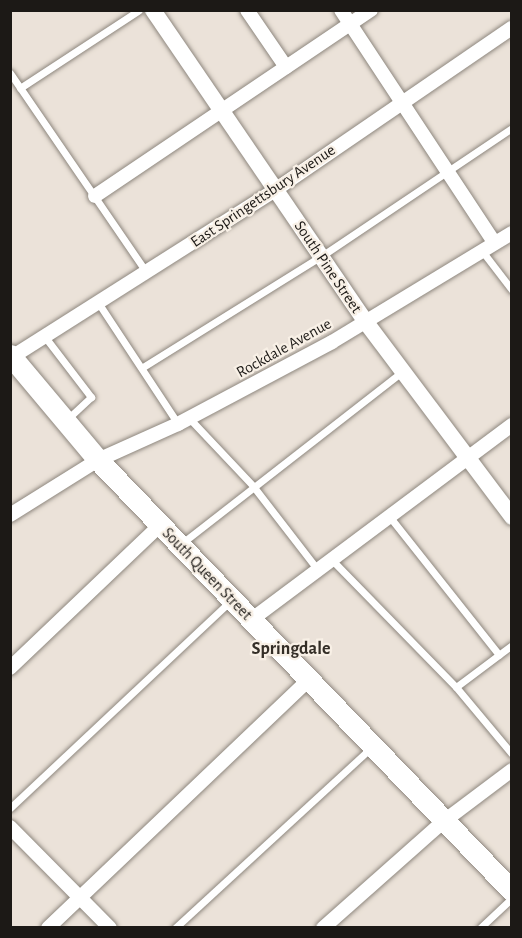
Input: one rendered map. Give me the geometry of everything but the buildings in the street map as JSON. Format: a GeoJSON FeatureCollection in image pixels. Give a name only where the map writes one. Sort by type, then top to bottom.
{"type":"FeatureCollection","features":[{"type":"Feature","properties":{"kind":"main road","name":"South Queen Street"},"geometry":{"type":"LineString","coordinates":[[11,357],[63,422],[98,460],[307,681],[512,891]]}},
{"type":"Feature","properties":{"kind":"street","name":"South Pine Street"},"geometry":{"type":"LineString","coordinates":[[153,10],[365,321],[512,517]]}},
{"type":"Feature","properties":{"kind":"street"},"geometry":{"type":"LineString","coordinates":[[247,10],[286,67]]}},
{"type":"Feature","properties":{"kind":"street"},"geometry":{"type":"LineString","coordinates":[[341,10],[494,242]]}},
{"type":"Feature","properties":{"kind":"street"},"geometry":{"type":"LineString","coordinates":[[95,196],[371,10]]}},
{"type":"Feature","properties":{"kind":"street","name":"East Springettsbury Avenue"},"geometry":{"type":"LineString","coordinates":[[11,357],[99,304],[275,190],[512,28]]}},
{"type":"Feature","properties":{"kind":"street","name":"Rockdale Avenue"},"geometry":{"type":"LineString","coordinates":[[10,515],[98,460],[184,422],[365,321],[512,233]]}},
{"type":"Feature","properties":{"kind":"street"},"geometry":{"type":"LineString","coordinates":[[251,620],[512,425]]}},
{"type":"Feature","properties":{"kind":"street"},"geometry":{"type":"LineString","coordinates":[[10,668],[160,525]]}},
{"type":"Feature","properties":{"kind":"street"},"geometry":{"type":"LineString","coordinates":[[48,927],[82,898],[307,681]]}},
{"type":"Feature","properties":{"kind":"street"},"geometry":{"type":"LineString","coordinates":[[323,927],[443,822],[512,770]]}},
{"type":"Feature","properties":{"kind":"street"},"geometry":{"type":"LineString","coordinates":[[10,827],[110,927]]}},
{"type":"Feature","properties":{"kind":"lane"},"geometry":{"type":"LineString","coordinates":[[21,88],[139,10]]}},
{"type":"Feature","properties":{"kind":"lane"},"geometry":{"type":"LineString","coordinates":[[10,73],[147,273]]}},
{"type":"Feature","properties":{"kind":"lane"},"geometry":{"type":"LineString","coordinates":[[142,367],[320,257],[512,128]]}},
{"type":"Feature","properties":{"kind":"lane"},"geometry":{"type":"LineString","coordinates":[[482,251],[512,290]]}},
{"type":"Feature","properties":{"kind":"lane"},"geometry":{"type":"LineString","coordinates":[[99,304],[142,367],[184,422],[253,486],[318,570]]}},
{"type":"Feature","properties":{"kind":"lane"},"geometry":{"type":"LineString","coordinates":[[45,337],[91,397],[63,422]]}},
{"type":"Feature","properties":{"kind":"lane"},"geometry":{"type":"LineString","coordinates":[[180,545],[402,372]]}},
{"type":"Feature","properties":{"kind":"lane"},"geometry":{"type":"LineString","coordinates":[[389,516],[499,655]]}},
{"type":"Feature","properties":{"kind":"lane"},"geometry":{"type":"LineString","coordinates":[[332,560],[456,687],[512,754]]}},
{"type":"Feature","properties":{"kind":"lane"},"geometry":{"type":"LineString","coordinates":[[10,808],[231,599]]}},
{"type":"Feature","properties":{"kind":"lane"},"geometry":{"type":"LineString","coordinates":[[456,687],[512,645]]}},
{"type":"Feature","properties":{"kind":"lane"},"geometry":{"type":"LineString","coordinates":[[175,927],[372,748]]}},
{"type":"Feature","properties":{"kind":"lane"},"geometry":{"type":"LineString","coordinates":[[480,927],[512,898]]}},
{"type":"Feature","properties":{"kind":"district","name":"Springdale"},"geometry":{"type":"Point","coordinates":[291,649]}}]}
